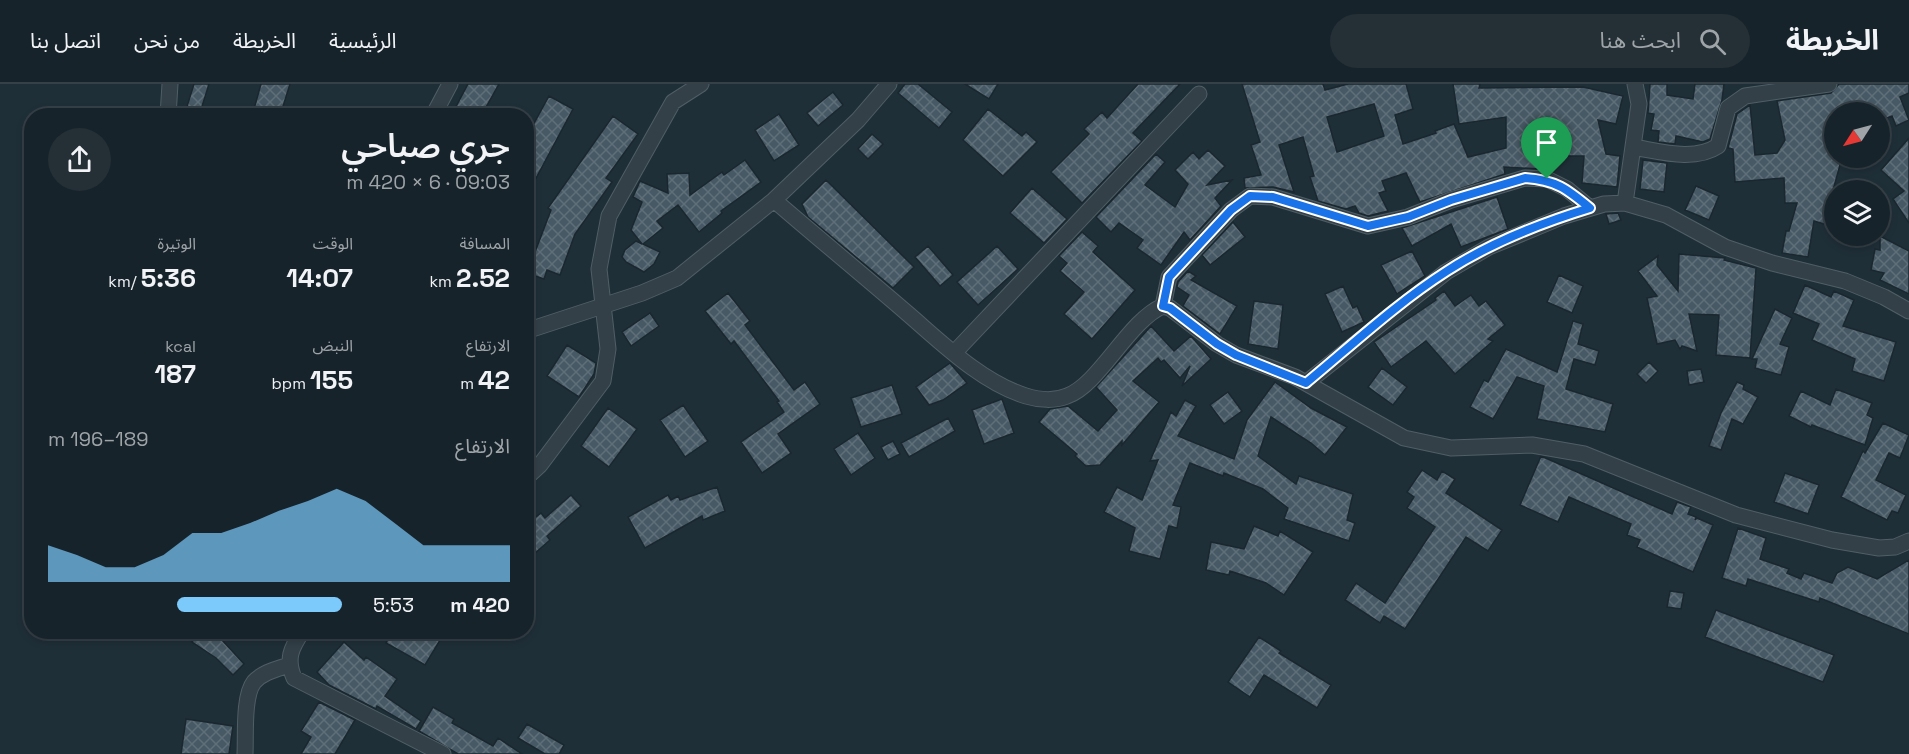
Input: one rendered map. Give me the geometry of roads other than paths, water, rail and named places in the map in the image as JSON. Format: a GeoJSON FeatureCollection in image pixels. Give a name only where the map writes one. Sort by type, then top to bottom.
{"type":"FeatureCollection","features":[{"type":"Feature","properties":{"kind":"street"},"geometry":{"type":"LineString","coordinates":[[168,108],[170,84]]}},
{"type":"Feature","properties":{"kind":"street"},"geometry":{"type":"LineString","coordinates":[[437,108],[450,84]]}},
{"type":"Feature","properties":{"kind":"street"},"geometry":{"type":"LineString","coordinates":[[534,471],[603,381],[608,349],[605,306],[599,269],[609,216],[673,102],[701,84]]}},
{"type":"Feature","properties":{"kind":"street"},"geometry":{"type":"LineString","coordinates":[[534,328],[605,306],[677,278],[774,200],[858,120],[889,84]]}},
{"type":"Feature","properties":{"kind":"street"},"geometry":{"type":"LineString","coordinates":[[1625,203],[1639,104],[1635,84]]}},
{"type":"Feature","properties":{"kind":"street"},"geometry":{"type":"LineString","coordinates":[[1633,147],[1689,154],[1707,153],[1718,146],[1728,108],[1745,96],[1829,84]]}},
{"type":"Feature","properties":{"kind":"street"},"geometry":{"type":"LineString","coordinates":[[954,353],[1199,94]]}},
{"type":"Feature","properties":{"kind":"street"},"geometry":{"type":"LineString","coordinates":[[774,200],[954,353],[993,381],[1026,396],[1048,400],[1068,396],[1086,382],[1147,316],[1163,306],[1169,277],[1231,210],[1250,196],[1273,197],[1368,226],[1408,217],[1451,200],[1525,178],[1547,179],[1567,189],[1590,208]]}},
{"type":"Feature","properties":{"kind":"street"},"geometry":{"type":"LineString","coordinates":[[1306,383],[1446,272],[1489,247],[1564,216],[1604,204],[1625,203],[1666,215],[1725,247],[1772,263],[1845,281],[1884,297],[1909,311]]}},
{"type":"Feature","properties":{"kind":"street"},"geometry":{"type":"LineString","coordinates":[[1163,306],[1170,308],[1217,344],[1236,355],[1306,383],[1404,438],[1451,448],[1532,445],[1558,448],[1584,454],[1736,515],[1768,524],[1879,548],[1895,547],[1909,541]]}},
{"type":"Feature","properties":{"kind":"street"},"geometry":{"type":"LineString","coordinates":[[297,639],[290,648],[289,665],[294,678],[423,750],[443,754]]}},
{"type":"Feature","properties":{"kind":"street"},"geometry":{"type":"LineString","coordinates":[[245,754],[247,705],[254,683],[270,671],[289,665]]}}]}
